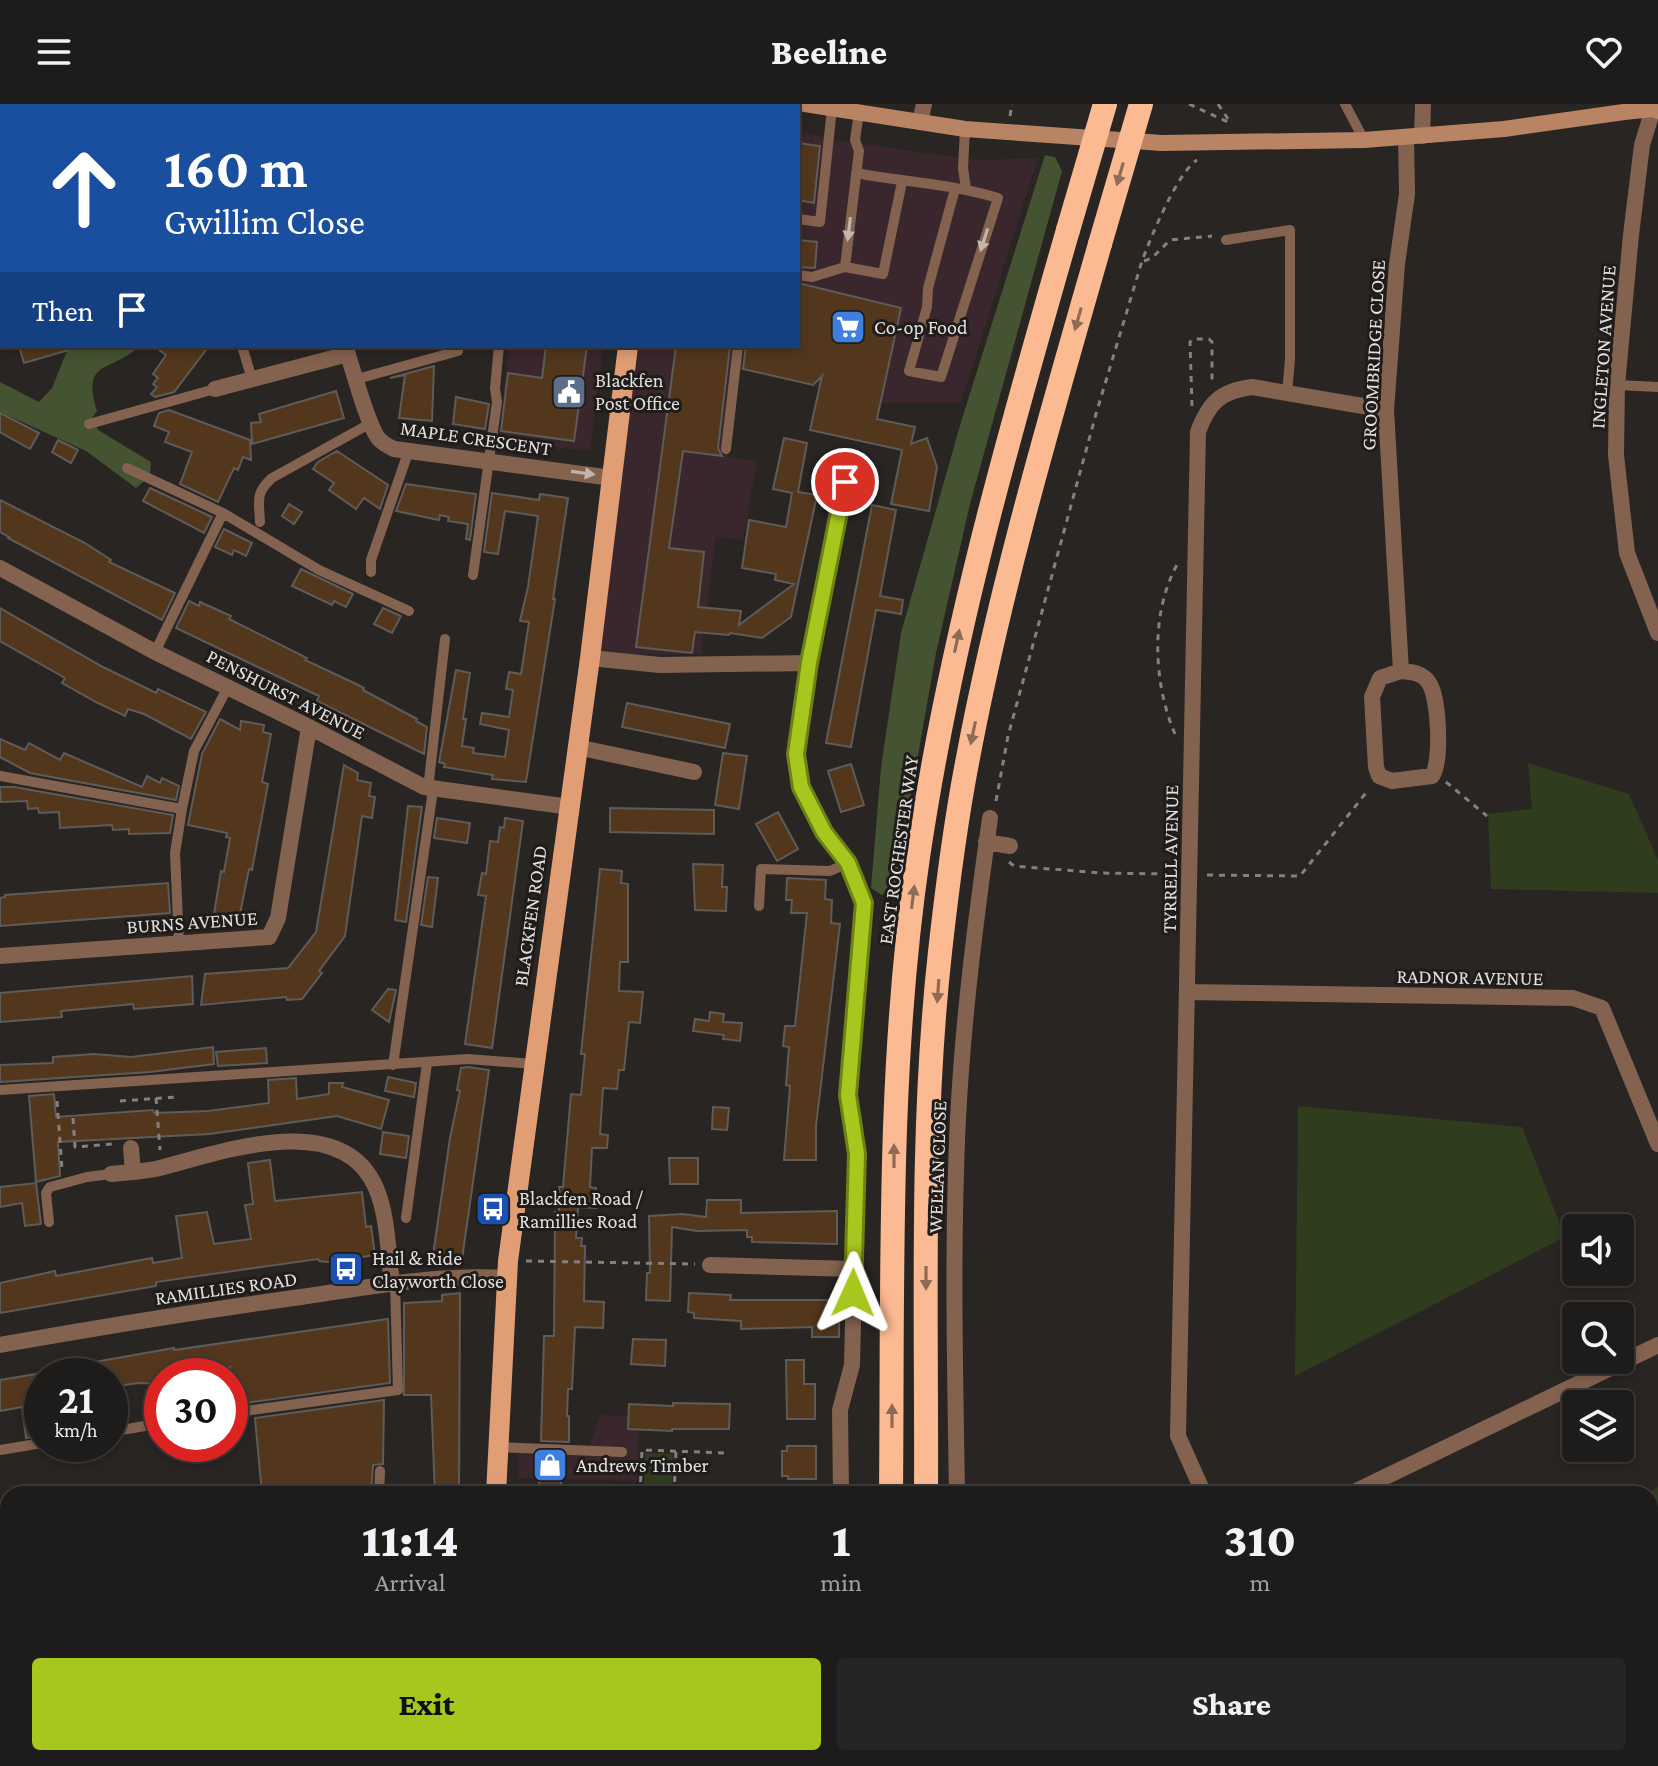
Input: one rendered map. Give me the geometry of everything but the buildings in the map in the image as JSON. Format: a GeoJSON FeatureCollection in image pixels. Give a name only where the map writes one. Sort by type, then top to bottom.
{"type":"FeatureCollection","features":[{"type":"Feature","properties":{"kind":"highway","name":"EAST ROCHESTER WAY"},"geometry":{"type":"LineString","coordinates":[[891,1486],[894,1117],[907,944],[918,857],[946,691],[971,581],[999,472],[1105,104]]}},
{"type":"Feature","properties":{"kind":"highway"},"geometry":{"type":"LineString","coordinates":[[926,1486],[927,1147],[940,953],[966,765],[997,621],[1050,417],[1141,104]]}},
{"type":"Feature","properties":{"kind":"main road","name":"BLACKFEN ROAD"},"geometry":{"type":"LineString","coordinates":[[496,1486],[507,1269],[590,658],[628,348]]}},
{"type":"Feature","properties":{"kind":"street"},"geometry":{"type":"LineString","coordinates":[[805,104],[965,129],[1131,143],[1364,140],[1504,129],[1656,108]]}},
{"type":"Feature","properties":{"kind":"street"},"geometry":{"type":"LineString","coordinates":[[920,122],[924,104]]}},
{"type":"Feature","properties":{"kind":"street","name":"GROOMBRIDGE CLOSE"},"geometry":{"type":"LineString","coordinates":[[1401,671],[1386,410],[1397,264],[1414,136],[1423,104]]}},
{"type":"Feature","properties":{"kind":"street","name":"INGLETON AVENUE"},"geometry":{"type":"LineString","coordinates":[[1656,108],[1642,145],[1617,385],[1616,455],[1627,553],[1658,633]]}},
{"type":"Feature","properties":{"kind":"street","name":"MAPLE CRESCENT"},"geometry":{"type":"LineString","coordinates":[[215,389],[347,350],[371,423],[385,445],[612,478]]}},
{"type":"Feature","properties":{"kind":"street"},"geometry":{"type":"LineString","coordinates":[[1220,396],[1252,387],[1386,410]]}},
{"type":"Feature","properties":{"kind":"street","name":"TYRRELL AVENUE"},"geometry":{"type":"LineString","coordinates":[[1200,1486],[1178,1436],[1198,432],[1204,416],[1220,396]]}},
{"type":"Feature","properties":{"kind":"street"},"geometry":{"type":"LineString","coordinates":[[828,462],[857,468],[809,663],[796,754],[801,787],[824,832],[848,863],[864,903],[848,1095],[857,1154],[852,1365],[840,1410],[841,1486]]}},
{"type":"Feature","properties":{"kind":"street","name":"PENSHURST AVENUE"},"geometry":{"type":"LineString","coordinates":[[0,568],[155,652],[430,789],[570,807]]}},
{"type":"Feature","properties":{"kind":"street"},"geometry":{"type":"LineString","coordinates":[[590,658],[660,665],[809,663]]}},
{"type":"Feature","properties":{"kind":"street"},"geometry":{"type":"LineString","coordinates":[[1401,671],[1424,677],[1433,692],[1438,756],[1434,773],[1426,779],[1392,781],[1379,776],[1372,697],[1380,678],[1401,671]]}},
{"type":"Feature","properties":{"kind":"street","name":"BURNS AVENUE"},"geometry":{"type":"LineString","coordinates":[[0,956],[262,939],[273,933],[309,727]]}},
{"type":"Feature","properties":{"kind":"street"},"geometry":{"type":"LineString","coordinates":[[577,747],[694,772]]}},
{"type":"Feature","properties":{"kind":"street","name":"WELLAN CLOSE"},"geometry":{"type":"LineString","coordinates":[[957,1486],[953,1278],[957,1132],[969,973],[992,815]]}},
{"type":"Feature","properties":{"kind":"street"},"geometry":{"type":"LineString","coordinates":[[986,842],[1010,846]]}},
{"type":"Feature","properties":{"kind":"street","name":"RADNOR AVENUE"},"geometry":{"type":"LineString","coordinates":[[1188,992],[1573,998],[1602,1008],[1658,1144]]}},
{"type":"Feature","properties":{"kind":"street"},"geometry":{"type":"LineString","coordinates":[[111,1174],[161,1167],[214,1152],[292,1141],[308,1141],[336,1148],[364,1168],[377,1190],[394,1283]]}},
{"type":"Feature","properties":{"kind":"street"},"geometry":{"type":"LineString","coordinates":[[131,1148],[133,1172]]}},
{"type":"Feature","properties":{"kind":"street"},"geometry":{"type":"LineString","coordinates":[[710,1265],[853,1269]]}},
{"type":"Feature","properties":{"kind":"street","name":"RAMILLIES ROAD"},"geometry":{"type":"LineString","coordinates":[[0,1345],[165,1316],[507,1269]]}},
{"type":"Feature","properties":{"kind":"street"},"geometry":{"type":"LineString","coordinates":[[1367,1486],[1658,1345]]}},
{"type":"Feature","properties":{"kind":"lane"},"geometry":{"type":"LineString","coordinates":[[1345,104],[1364,140]]}},
{"type":"Feature","properties":{"kind":"lane"},"geometry":{"type":"LineString","coordinates":[[800,219],[820,222],[832,108]]}},
{"type":"Feature","properties":{"kind":"lane"},"geometry":{"type":"LineString","coordinates":[[845,267],[859,151],[855,140],[859,112]]}},
{"type":"Feature","properties":{"kind":"lane"},"geometry":{"type":"LineString","coordinates":[[856,173],[960,189],[998,198],[941,377],[909,371],[927,307],[928,288],[960,189],[965,129]]}},
{"type":"Feature","properties":{"kind":"lane"},"geometry":{"type":"LineString","coordinates":[[800,275],[812,277],[845,267],[883,274],[902,182]]}},
{"type":"Feature","properties":{"kind":"lane"},"geometry":{"type":"LineString","coordinates":[[1229,240],[1290,230],[1287,393]]}},
{"type":"Feature","properties":{"kind":"lane"},"geometry":{"type":"LineString","coordinates":[[243,348],[252,379]]}},
{"type":"Feature","properties":{"kind":"lane"},"geometry":{"type":"LineString","coordinates":[[473,575],[497,402],[495,388],[499,348]]}},
{"type":"Feature","properties":{"kind":"lane"},"geometry":{"type":"LineString","coordinates":[[726,449],[738,348]]}},
{"type":"Feature","properties":{"kind":"lane"},"geometry":{"type":"LineString","coordinates":[[357,379],[458,351]]}},
{"type":"Feature","properties":{"kind":"lane"},"geometry":{"type":"LineString","coordinates":[[1617,385],[1658,387]]}},
{"type":"Feature","properties":{"kind":"lane"},"geometry":{"type":"LineString","coordinates":[[89,424],[215,389]]}},
{"type":"Feature","properties":{"kind":"lane"},"geometry":{"type":"LineString","coordinates":[[260,522],[261,488],[272,478],[371,423]]}},
{"type":"Feature","properties":{"kind":"lane"},"geometry":{"type":"LineString","coordinates":[[371,572],[371,560],[409,450]]}},
{"type":"Feature","properties":{"kind":"lane"},"geometry":{"type":"LineString","coordinates":[[127,468],[223,513],[319,570],[409,611]]}},
{"type":"Feature","properties":{"kind":"lane"},"geometry":{"type":"LineString","coordinates":[[155,652],[223,513]]}},
{"type":"Feature","properties":{"kind":"lane"},"geometry":{"type":"LineString","coordinates":[[393,1065],[430,789],[445,639]]}},
{"type":"Feature","properties":{"kind":"lane"},"geometry":{"type":"LineString","coordinates":[[179,944],[175,853],[182,809],[194,751],[228,687]]}},
{"type":"Feature","properties":{"kind":"lane"},"geometry":{"type":"LineString","coordinates":[[0,776],[182,809]]}},
{"type":"Feature","properties":{"kind":"lane"},"geometry":{"type":"LineString","coordinates":[[759,906],[761,869],[830,871],[848,863]]}},
{"type":"Feature","properties":{"kind":"lane"},"geometry":{"type":"LineString","coordinates":[[0,1090],[468,1059],[533,1064]]}},
{"type":"Feature","properties":{"kind":"lane"},"geometry":{"type":"LineString","coordinates":[[406,1218],[427,1063]]}},
{"type":"Feature","properties":{"kind":"lane"},"geometry":{"type":"LineString","coordinates":[[49,1222],[46,1193],[50,1187],[111,1174]]}},
{"type":"Feature","properties":{"kind":"lane"},"geometry":{"type":"LineString","coordinates":[[248,1411],[398,1390],[394,1283]]}},
{"type":"Feature","properties":{"kind":"lane"},"geometry":{"type":"LineString","coordinates":[[0,1450],[24,1446]]}},
{"type":"Feature","properties":{"kind":"lane"},"geometry":{"type":"LineString","coordinates":[[498,1447],[622,1452]]}},
{"type":"Feature","properties":{"kind":"lane"},"geometry":{"type":"LineString","coordinates":[[379,1486],[380,1471]]}},
{"type":"Feature","properties":{"kind":"path"},"geometry":{"type":"LineString","coordinates":[[1010,111],[1012,104]]}},
{"type":"Feature","properties":{"kind":"path"},"geometry":{"type":"LineString","coordinates":[[1189,104],[1230,123],[1218,104]]}},
{"type":"Feature","properties":{"kind":"path"},"geometry":{"type":"LineString","coordinates":[[992,815],[1008,736],[1096,414],[1142,261],[1183,173],[1194,162],[1205,157]]}},
{"type":"Feature","properties":{"kind":"path"},"geometry":{"type":"LineString","coordinates":[[1142,261],[1152,258],[1170,240],[1217,235],[1229,240]]}},
{"type":"Feature","properties":{"kind":"path"},"geometry":{"type":"LineString","coordinates":[[1204,416],[1190,404],[1190,342],[1193,339],[1209,339],[1212,342],[1212,386],[1220,396]]}},
{"type":"Feature","properties":{"kind":"path"},"geometry":{"type":"LineString","coordinates":[[1175,735],[1169,722],[1161,677],[1158,646],[1161,610],[1170,577],[1182,555],[1195,541]]}},
{"type":"Feature","properties":{"kind":"path"},"geometry":{"type":"LineString","coordinates":[[1434,773],[1487,816]]}},
{"type":"Feature","properties":{"kind":"path"},"geometry":{"type":"LineString","coordinates":[[983,864],[1010,862],[1014,866],[1100,873],[1300,876],[1379,776]]}},
{"type":"Feature","properties":{"kind":"path"},"geometry":{"type":"LineString","coordinates":[[120,1101],[176,1097]]}},
{"type":"Feature","properties":{"kind":"path"},"geometry":{"type":"LineString","coordinates":[[156,1098],[161,1167]]}},
{"type":"Feature","properties":{"kind":"path"},"geometry":{"type":"LineString","coordinates":[[57,1101],[63,1182]]}},
{"type":"Feature","properties":{"kind":"path"},"geometry":{"type":"LineString","coordinates":[[73,1118],[75,1147],[131,1143],[131,1148]]}},
{"type":"Feature","properties":{"kind":"path"},"geometry":{"type":"LineString","coordinates":[[507,1269],[710,1265]]}},
{"type":"Feature","properties":{"kind":"path"},"geometry":{"type":"LineString","coordinates":[[640,1486],[642,1450],[727,1453]]}},
{"type":"Feature","properties":{"kind":"path"},"geometry":{"type":"LineString","coordinates":[[674,1486],[676,1451]]}},
{"type":"Feature","properties":{"kind":"shaded area"},"geometry":{"type":"Polygon","coordinates":[[[800,131],[835,140],[975,160],[1038,158],[961,403],[885,403],[740,369],[728,457],[757,461],[743,540],[716,537],[701,654],[599,655],[638,348],[800,348],[800,131]]]}},
{"type":"Feature","properties":{"kind":"shaded area"},"geometry":{"type":"Polygon","coordinates":[[[509,348],[603,348],[590,451],[498,441],[509,348]]]}},
{"type":"Feature","properties":{"kind":"shaded area"},"geometry":{"type":"Polygon","coordinates":[[[600,1415],[639,1416],[637,1481],[518,1478],[519,1443],[589,1446],[600,1415]]]}},
{"type":"Feature","properties":{"kind":"green space"},"geometry":{"type":"Polygon","coordinates":[[[1045,155],[1055,157],[1062,171],[970,504],[936,653],[895,886],[882,895],[871,888],[881,767],[901,633],[961,422],[1045,155]]]}},
{"type":"Feature","properties":{"kind":"green space"},"geometry":{"type":"Polygon","coordinates":[[[68,348],[136,348],[95,375],[93,395],[97,411],[92,418],[98,430],[151,462],[150,476],[136,488],[86,451],[0,412],[0,382],[39,402],[52,388],[68,348]]]}},
{"type":"Feature","properties":{"kind":"green space"},"geometry":{"type":"Polygon","coordinates":[[[1528,763],[1629,794],[1658,860],[1658,893],[1491,889],[1488,814],[1532,809],[1528,763]]]}},
{"type":"Feature","properties":{"kind":"green space"},"geometry":{"type":"Polygon","coordinates":[[[1298,1106],[1522,1127],[1562,1229],[1562,1239],[1295,1376],[1298,1106]]]}},
{"type":"Feature","properties":{"kind":"green space"},"geometry":{"type":"Polygon","coordinates":[[[645,1453],[673,1454],[671,1486],[644,1486],[645,1453]]]}},
{"type":"Feature","properties":{"kind":"place","name":"Co-op Food"},"geometry":{"type":"Point","coordinates":[848,327]}},
{"type":"Feature","properties":{"kind":"place","name":"Blackfen Post Office"},"geometry":{"type":"Point","coordinates":[569,392]}},
{"type":"Feature","properties":{"kind":"place","name":"Blackfen Road / Ramillies Road"},"geometry":{"type":"Point","coordinates":[493,1209]}},
{"type":"Feature","properties":{"kind":"place","name":"Hail & Ride Clayworth Close"},"geometry":{"type":"Point","coordinates":[346,1269]}},
{"type":"Feature","properties":{"kind":"place","name":"Andrews Timber"},"geometry":{"type":"Point","coordinates":[550,1465]}},
{"type":"Feature","properties":{"kind":"route"},"geometry":{"type":"LineString","coordinates":[[845,482],[809,663],[796,754],[801,787],[824,832],[848,863],[864,903],[848,1095],[857,1154],[853,1293]]}}]}
